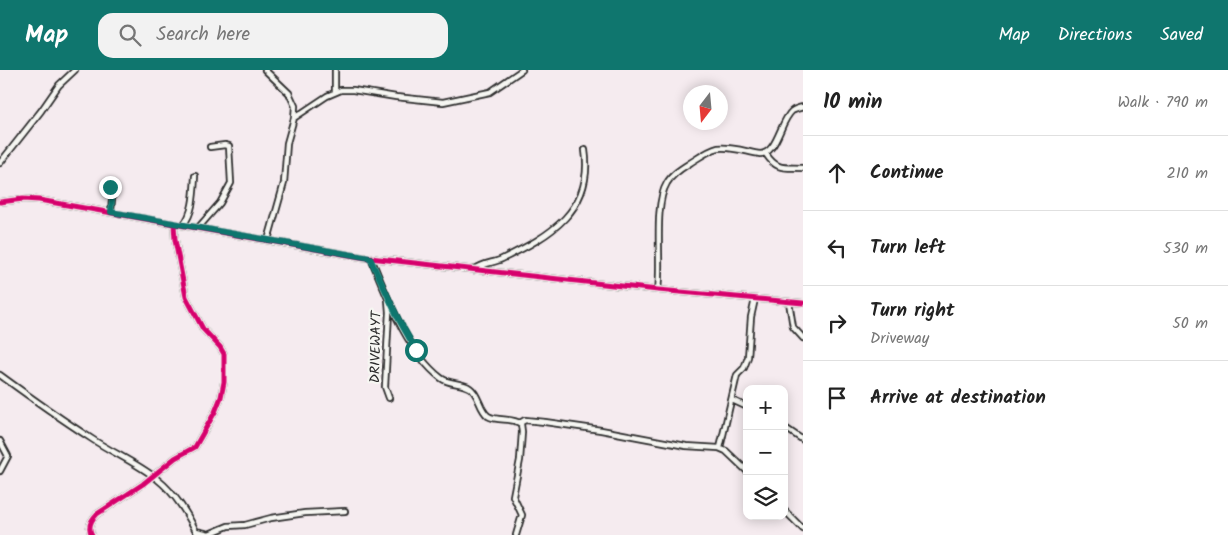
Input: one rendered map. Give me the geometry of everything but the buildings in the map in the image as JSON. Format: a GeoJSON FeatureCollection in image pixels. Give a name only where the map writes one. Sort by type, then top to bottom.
{"type":"FeatureCollection","features":[{"type":"Feature","properties":{"kind":"street"},"geometry":{"type":"LineString","coordinates":[[0,163],[60,85],[75,70]]}},
{"type":"Feature","properties":{"kind":"street"},"geometry":{"type":"LineString","coordinates":[[264,70],[292,96],[295,106],[294,118],[287,143],[284,183],[268,240]]}},
{"type":"Feature","properties":{"kind":"street"},"geometry":{"type":"LineString","coordinates":[[335,70],[335,92]]}},
{"type":"Feature","properties":{"kind":"street"},"geometry":{"type":"LineString","coordinates":[[294,118],[335,92],[353,90],[443,102],[490,92],[522,70]]}},
{"type":"Feature","properties":{"kind":"street"},"geometry":{"type":"LineString","coordinates":[[658,290],[660,264],[659,216],[668,181],[691,163],[717,148],[766,154],[772,148],[791,112],[803,106]]}},
{"type":"Feature","properties":{"kind":"street"},"geometry":{"type":"LineString","coordinates":[[198,228],[220,203],[232,183],[229,146],[210,147]]}},
{"type":"Feature","properties":{"kind":"street"},"geometry":{"type":"LineString","coordinates":[[474,270],[479,266],[498,260],[534,242],[552,230],[573,211],[581,195],[586,168],[585,150]]}},
{"type":"Feature","properties":{"kind":"street"},"geometry":{"type":"LineString","coordinates":[[766,154],[778,166],[803,168]]}},
{"type":"Feature","properties":{"kind":"street"},"geometry":{"type":"LineString","coordinates":[[183,225],[193,197],[195,176]]}},
{"type":"Feature","properties":{"kind":"street"},"geometry":{"type":"LineString","coordinates":[[110,187],[112,199],[111,212]]}},
{"type":"Feature","properties":{"kind":"street"},"geometry":{"type":"LineString","coordinates":[[0,202],[23,199],[39,200],[370,258],[658,290],[803,303]]}},
{"type":"Feature","properties":{"kind":"street"},"geometry":{"type":"LineString","coordinates":[[90,533],[91,522],[97,514],[153,476],[175,458],[196,446],[218,403],[224,382],[223,350],[203,328],[184,292],[174,224]]}},
{"type":"Feature","properties":{"kind":"street"},"geometry":{"type":"LineString","coordinates":[[370,258],[387,296],[416,350],[434,372],[446,382],[470,388],[476,395],[483,410],[489,416],[520,423],[525,420],[602,430],[686,446],[720,448],[726,451],[743,467]]}},
{"type":"Feature","properties":{"kind":"street","name":"DRIVEWAYT"},"geometry":{"type":"LineString","coordinates":[[387,296],[389,312],[385,387],[389,398]]}},
{"type":"Feature","properties":{"kind":"street"},"geometry":{"type":"LineString","coordinates":[[720,448],[737,375],[744,368],[748,357],[751,316],[755,300]]}},
{"type":"Feature","properties":{"kind":"street"},"geometry":{"type":"LineString","coordinates":[[789,302],[793,327],[803,338]]}},
{"type":"Feature","properties":{"kind":"street"},"geometry":{"type":"LineString","coordinates":[[0,375],[92,439],[153,476],[176,498],[197,533],[209,534],[228,526],[245,525],[271,518],[305,513],[346,511]]}},
{"type":"Feature","properties":{"kind":"street"},"geometry":{"type":"LineString","coordinates":[[732,400],[743,405]]}},
{"type":"Feature","properties":{"kind":"street"},"geometry":{"type":"LineString","coordinates":[[516,535],[522,515],[513,496],[520,453],[522,428],[520,423]]}},
{"type":"Feature","properties":{"kind":"street"},"geometry":{"type":"LineString","coordinates":[[788,430],[803,440]]}},
{"type":"Feature","properties":{"kind":"street"},"geometry":{"type":"LineString","coordinates":[[0,441],[8,454],[0,471]]}},
{"type":"Feature","properties":{"kind":"street"},"geometry":{"type":"LineString","coordinates":[[788,514],[803,529]]}},
{"type":"Feature","properties":{"kind":"cycle path"},"geometry":{"type":"LineString","coordinates":[[0,202],[23,199],[39,200],[361,257],[658,290],[803,303]]}},
{"type":"Feature","properties":{"kind":"cycle path"},"geometry":{"type":"LineString","coordinates":[[92,535],[90,524],[97,514],[143,484],[175,458],[195,447],[215,412],[221,397],[224,382],[224,354],[203,329],[186,297],[175,240],[174,224]]}},
{"type":"Feature","properties":{"kind":"route"},"geometry":{"type":"LineString","coordinates":[[110,187],[112,199],[111,212],[370,258],[399,320],[416,350]]}}]}
